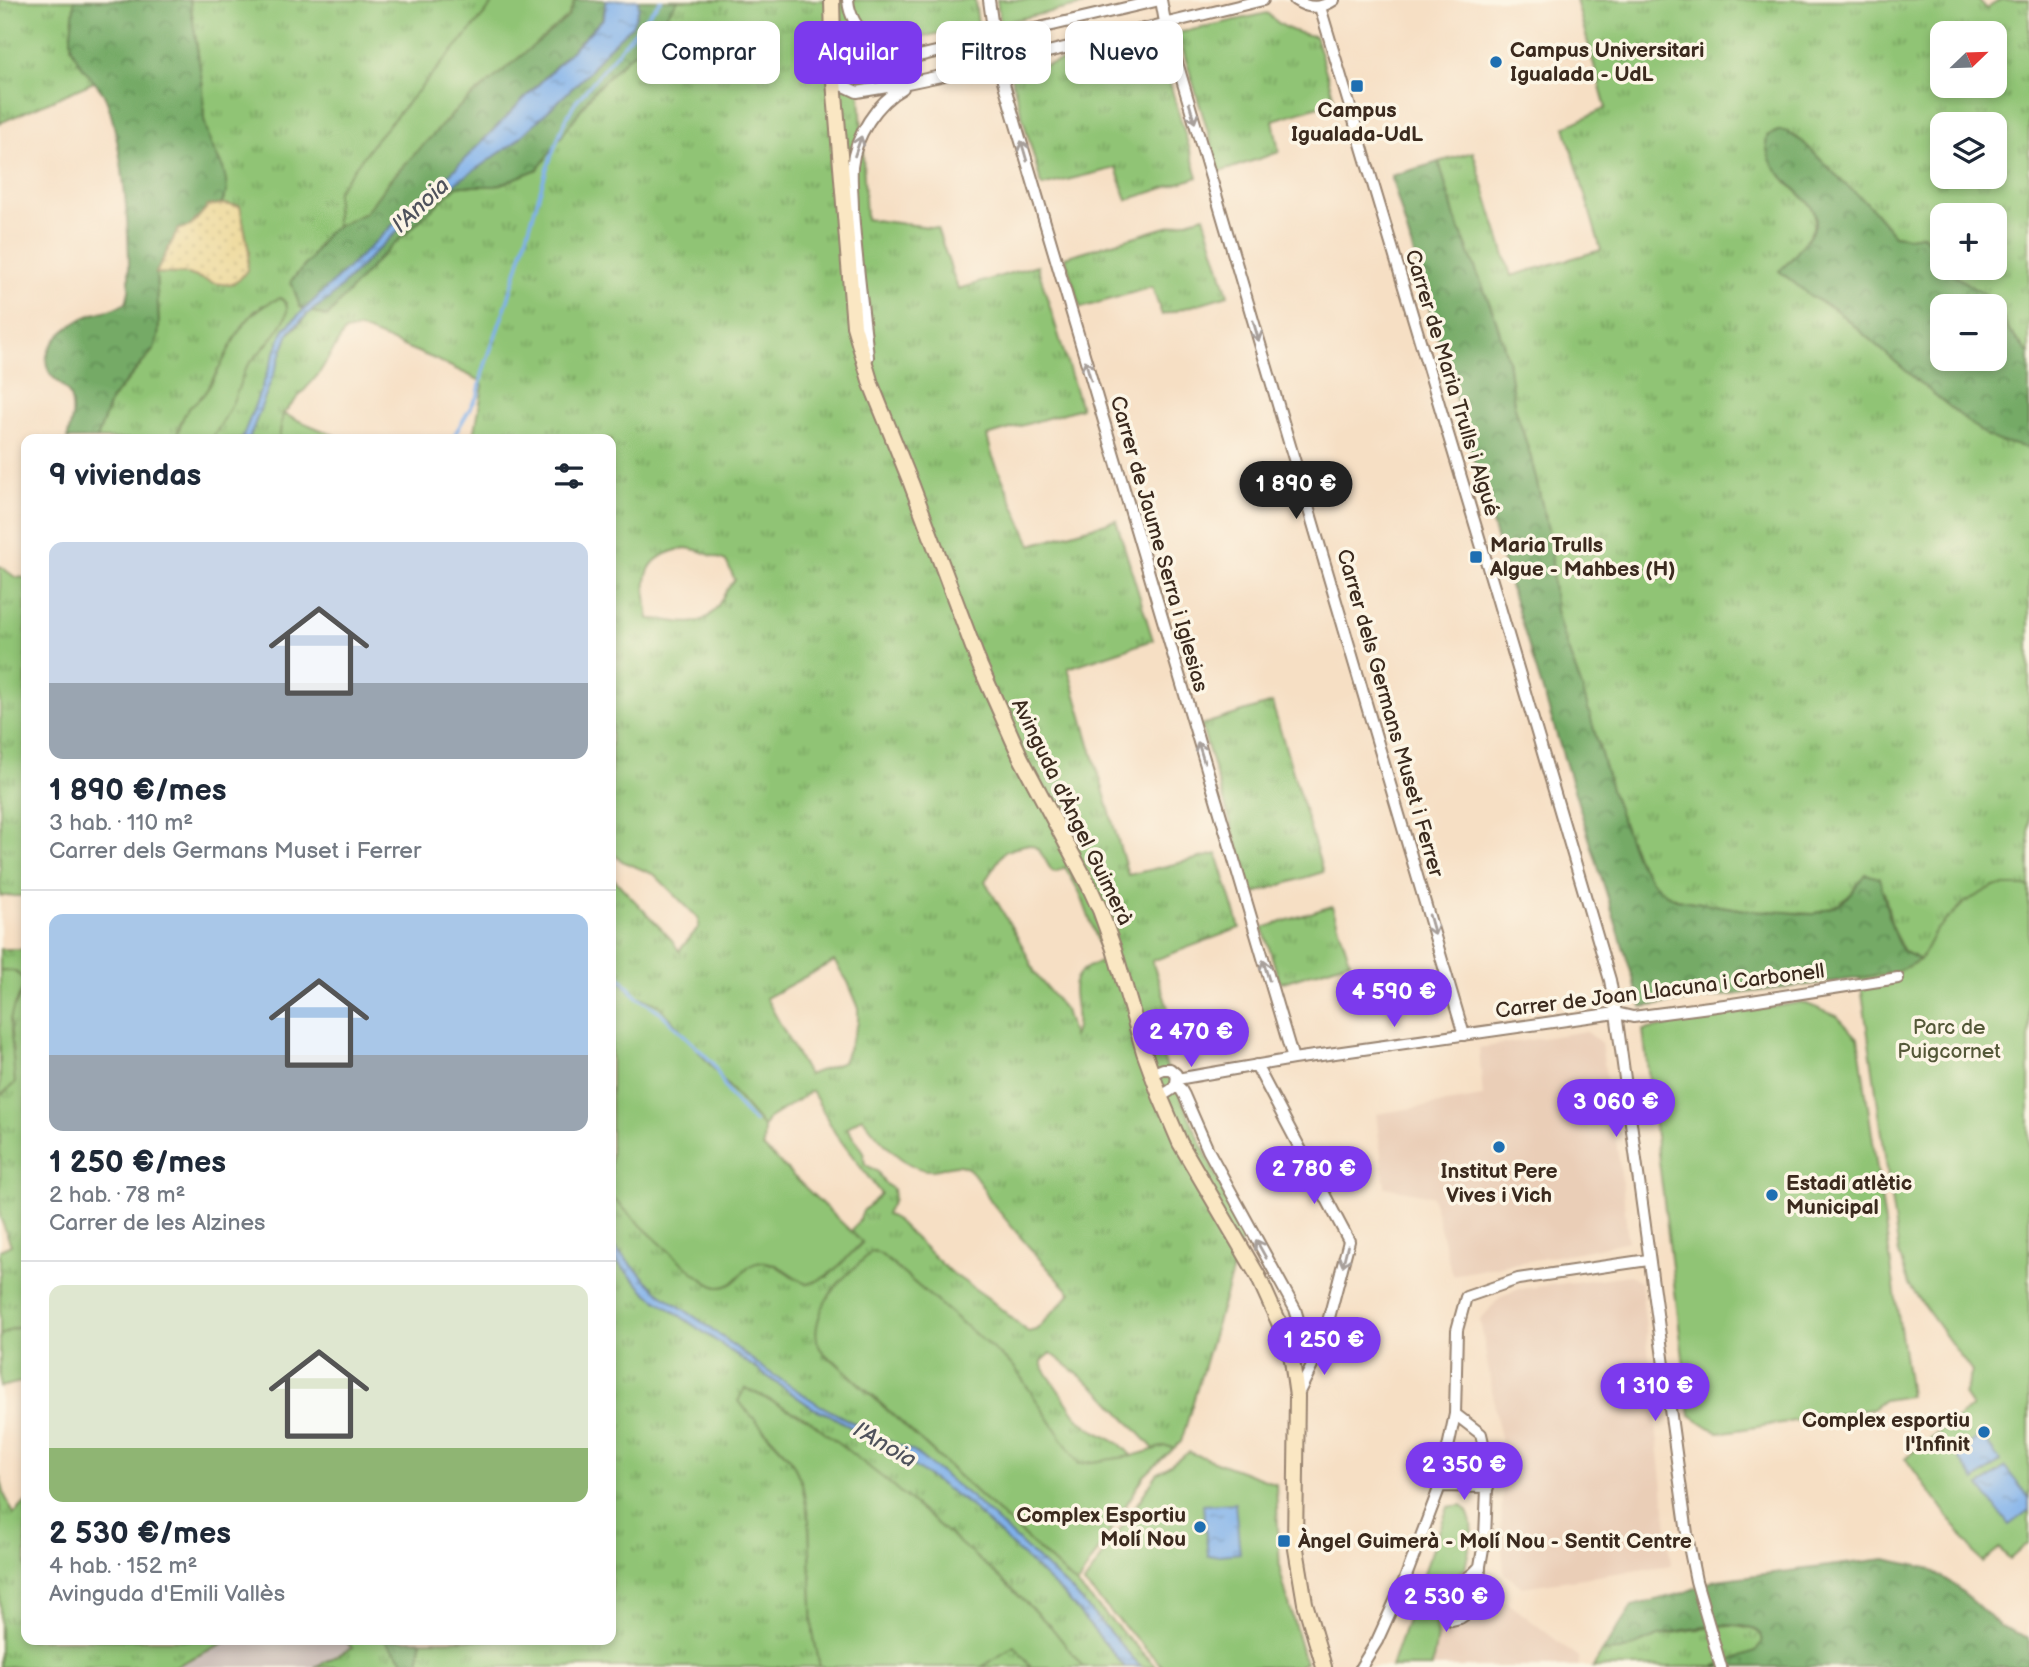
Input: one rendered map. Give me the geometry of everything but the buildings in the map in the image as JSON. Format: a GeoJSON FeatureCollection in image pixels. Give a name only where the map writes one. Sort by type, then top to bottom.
{"type":"FeatureCollection","features":[{"type":"Feature","properties":{"kind":"street","name":"Avinguda d'Àngel Guimerà"},"geometry":{"type":"LineString","coordinates":[[831,21],[832,0]]}},
{"type":"Feature","properties":{"kind":"street"},"geometry":{"type":"LineString","coordinates":[[848,0],[855,21]]}},
{"type":"Feature","properties":{"kind":"street","name":"Carrer de Jaume Serra i Iglesias"},"geometry":{"type":"LineString","coordinates":[[989,0],[992,21]]}},
{"type":"Feature","properties":{"kind":"street"},"geometry":{"type":"LineString","coordinates":[[1051,26],[1160,0]]}},
{"type":"Feature","properties":{"kind":"street","name":"Carrer dels Germans Muset i Ferrer"},"geometry":{"type":"LineString","coordinates":[[1160,0],[1165,21]]}},
{"type":"Feature","properties":{"kind":"street"},"geometry":{"type":"LineString","coordinates":[[1169,21],[1263,0]]}},
{"type":"Feature","properties":{"kind":"street"},"geometry":{"type":"LineString","coordinates":[[1295,0],[1307,6],[1320,7],[1334,0]]}},
{"type":"Feature","properties":{"kind":"street","name":"Carrer de Maria Trulls i Algué"},"geometry":{"type":"LineString","coordinates":[[1320,7],[1610,980],[1688,1541],[1696,1581],[1721,1667]]}},
{"type":"Feature","properties":{"kind":"street","name":"Carrer dels Germans Muset i Ferrer"},"geometry":{"type":"LineString","coordinates":[[1183,83],[1464,1035]]}},
{"type":"Feature","properties":{"kind":"street","name":"Avinguda d'Àngel Guimerà"},"geometry":{"type":"LineString","coordinates":[[834,84],[854,326],[871,384],[979,666],[1035,787],[1100,910],[1152,1074],[1180,1143],[1258,1276],[1276,1314],[1292,1360],[1297,1396],[1295,1543],[1305,1603],[1324,1667]]}},
{"type":"Feature","properties":{"kind":"street"},"geometry":{"type":"LineString","coordinates":[[840,84],[857,92],[899,84]]}},
{"type":"Feature","properties":{"kind":"street"},"geometry":{"type":"LineString","coordinates":[[871,384],[855,237],[852,167],[858,144],[873,116],[890,95],[910,84]]}},
{"type":"Feature","properties":{"kind":"street","name":"Carrer de Jaume Serra i Iglesias"},"geometry":{"type":"LineString","coordinates":[[1004,84],[1293,1059]]}},
{"type":"Feature","properties":{"kind":"street","name":"Carrer de Joan Llacuna i Carbonell"},"geometry":{"type":"LineString","coordinates":[[1160,1096],[1176,1083],[1293,1059],[1616,1013],[1633,1017],[1732,1004],[1898,978]]}},
{"type":"Feature","properties":{"kind":"street"},"geometry":{"type":"LineString","coordinates":[[1256,1065],[1349,1241],[1325,1334],[1309,1355],[1292,1360]]}},
{"type":"Feature","properties":{"kind":"street","name":"Carrer de Joan Llacuna i Carbonell"},"geometry":{"type":"LineString","coordinates":[[1152,1074],[1170,1069],[1176,1074],[1176,1083]]}},
{"type":"Feature","properties":{"kind":"street"},"geometry":{"type":"LineString","coordinates":[[1176,1083],[1208,1150],[1295,1309],[1312,1366],[1297,1396]]}},
{"type":"Feature","properties":{"kind":"street"},"geometry":{"type":"LineString","coordinates":[[1361,1667],[1377,1641],[1405,1579],[1440,1486],[1455,1414],[1457,1330],[1466,1297],[1518,1279],[1648,1260]]}},
{"type":"Feature","properties":{"kind":"street"},"geometry":{"type":"LineString","coordinates":[[1455,1414],[1481,1434],[1488,1465],[1488,1487],[1479,1593],[1465,1615],[1452,1619],[1446,1608],[1449,1591],[1480,1566]]}},
{"type":"Feature","properties":{"kind":"street"},"geometry":{"type":"LineString","coordinates":[[1440,1486],[1488,1487]]}},
{"type":"Feature","properties":{"kind":"street"},"geometry":{"type":"LineString","coordinates":[[1370,1667],[1377,1641]]}},
{"type":"Feature","properties":{"kind":"shaded area","name":"Institut Pere Vives i Vich"},"geometry":{"type":"Polygon","coordinates":[[[1586,1031],[1601,1043],[1622,1181],[1628,1241],[1452,1275],[1432,1196],[1385,1187],[1376,1114],[1483,1097],[1479,1048],[1586,1031]]]}},
{"type":"Feature","properties":{"kind":"shaded area"},"geometry":{"type":"Polygon","coordinates":[[[1630,1275],[1641,1283],[1671,1565],[1522,1587],[1504,1573],[1501,1534],[1503,1456],[1480,1320],[1501,1296],[1519,1289],[1630,1275]]]}},
{"type":"Feature","properties":{"kind":"shaded area"},"geometry":{"type":"Polygon","coordinates":[[[1498,1601],[1507,1602],[1578,1657],[1579,1667],[1432,1667],[1437,1636],[1498,1601]]]}},
{"type":"Feature","properties":{"kind":"shaded area"},"geometry":{"type":"Polygon","coordinates":[[[220,1645],[352,1647],[315,1667],[174,1667],[220,1645]]]}},
{"type":"Feature","properties":{"kind":"green space"},"geometry":{"type":"Polygon","coordinates":[[[0,0],[74,0],[71,47],[94,82],[0,123],[0,0]]]}},
{"type":"Feature","properties":{"kind":"green space"},"geometry":{"type":"Polygon","coordinates":[[[74,0],[190,0],[203,88],[204,119],[211,145],[223,168],[227,192],[221,204],[208,206],[191,226],[178,230],[156,273],[159,324],[154,349],[111,399],[99,434],[68,434],[72,418],[70,396],[52,376],[47,360],[52,344],[65,330],[85,317],[126,303],[129,291],[126,204],[117,138],[104,96],[72,48],[74,0]]]}},
{"type":"Feature","properties":{"kind":"green space"},"geometry":{"type":"Polygon","coordinates":[[[190,0],[495,0],[337,191],[336,227],[320,242],[309,261],[291,281],[300,307],[305,309],[284,329],[244,434],[214,434],[229,410],[246,366],[266,345],[286,317],[287,312],[263,305],[242,327],[205,393],[185,414],[178,434],[99,434],[111,400],[154,349],[159,324],[156,273],[188,274],[214,283],[249,252],[240,206],[221,204],[227,192],[223,168],[211,145],[204,120],[203,88],[190,0]]]}},
{"type":"Feature","properties":{"kind":"green space"},"geometry":{"type":"Polygon","coordinates":[[[495,0],[575,0],[568,17],[459,107],[389,181],[365,213],[336,227],[337,191],[378,137],[495,0]]]}},
{"type":"Feature","properties":{"kind":"green space"},"geometry":{"type":"Polygon","coordinates":[[[575,0],[606,0],[602,19],[452,172],[437,183],[305,309],[300,307],[291,281],[309,261],[327,233],[345,221],[365,213],[389,181],[459,107],[568,17],[575,0]]]}},
{"type":"Feature","properties":{"kind":"green space"},"geometry":{"type":"Polygon","coordinates":[[[638,0],[678,0],[662,21],[637,21],[637,51],[594,91],[538,169],[496,186],[457,186],[378,259],[327,317],[311,311],[329,299],[432,199],[514,143],[587,74],[606,50],[632,26],[639,8],[638,0]]]}},
{"type":"Feature","properties":{"kind":"green space"},"geometry":{"type":"Polygon","coordinates":[[[678,0],[975,0],[978,21],[936,21],[936,34],[922,37],[922,21],[794,21],[794,84],[860,84],[866,219],[937,228],[958,289],[1037,265],[1081,408],[987,436],[992,455],[1031,545],[1116,520],[1153,640],[1068,668],[1128,875],[1217,854],[1240,928],[1152,961],[1182,1049],[1162,1056],[1243,1236],[1181,1442],[1174,1448],[1166,1446],[1154,1449],[1102,1393],[1051,1353],[1042,1361],[1042,1366],[1074,1413],[1095,1431],[1120,1444],[1132,1456],[1079,1465],[1014,1367],[880,1254],[871,1252],[848,1274],[825,1355],[1077,1585],[1156,1667],[1141,1667],[1075,1594],[971,1497],[916,1453],[821,1406],[766,1370],[657,1291],[616,1249],[616,1201],[670,1251],[706,1282],[716,1287],[736,1279],[753,1263],[764,1262],[775,1265],[795,1278],[827,1277],[862,1243],[851,1232],[863,1211],[881,1194],[835,1133],[812,1091],[768,1119],[764,1128],[659,1005],[633,994],[616,976],[616,881],[672,940],[679,951],[699,927],[698,918],[655,875],[616,856],[616,434],[473,434],[483,386],[479,380],[359,328],[345,331],[318,375],[283,414],[280,434],[251,434],[287,336],[311,311],[327,316],[378,259],[457,186],[496,186],[538,169],[594,91],[637,51],[637,84],[780,84],[780,21],[662,21],[678,0]],[[686,548],[671,552],[652,564],[646,582],[649,619],[691,623],[706,618],[716,608],[735,580],[726,561],[686,548]],[[1030,845],[1004,852],[985,881],[1036,975],[1065,1010],[1073,1037],[1076,1025],[1075,982],[1079,974],[1089,967],[1105,961],[1080,893],[1065,867],[1056,872],[1052,871],[1038,850],[1030,845]],[[834,961],[766,998],[808,1075],[843,1062],[858,1023],[858,1006],[848,982],[834,961]],[[862,1117],[847,1128],[863,1152],[865,1164],[878,1172],[884,1183],[893,1189],[894,1199],[886,1214],[895,1219],[949,1271],[988,1298],[1028,1332],[1036,1330],[1071,1293],[1002,1216],[976,1176],[959,1165],[928,1170],[909,1164],[875,1133],[862,1117]]]}},
{"type":"Feature","properties":{"kind":"green space"},"geometry":{"type":"Polygon","coordinates":[[[997,0],[1106,0],[1009,21],[1000,21],[997,0]]]}},
{"type":"Feature","properties":{"kind":"green space"},"geometry":{"type":"Polygon","coordinates":[[[1576,0],[1978,0],[1986,9],[2000,0],[2029,0],[2029,354],[2007,326],[2007,294],[1983,294],[1960,280],[2007,280],[2007,203],[1930,203],[1930,241],[1923,235],[1894,235],[1867,203],[1803,142],[1792,134],[1778,131],[1767,136],[1766,140],[1768,153],[1780,174],[1809,204],[1815,216],[1811,233],[1780,271],[1812,297],[1836,310],[1974,426],[2011,444],[2029,448],[2029,886],[1994,886],[1936,930],[1920,960],[1904,951],[1893,931],[1884,891],[1858,884],[1840,904],[1814,914],[1746,910],[1676,899],[1654,884],[1636,858],[1612,793],[1583,691],[1556,611],[1551,543],[1531,458],[1514,404],[1508,360],[1495,317],[1455,218],[1439,162],[1473,152],[1511,276],[1601,250],[1565,127],[1606,108],[1576,0]]]}},
{"type":"Feature","properties":{"kind":"green space"},"geometry":{"type":"Polygon","coordinates":[[[1267,13],[1289,29],[1315,36],[1335,101],[1273,120],[1279,152],[1220,172],[1183,50],[1183,32],[1267,13]]]}},
{"type":"Feature","properties":{"kind":"green space"},"geometry":{"type":"Polygon","coordinates":[[[1065,60],[1065,84],[1170,84],[1198,177],[1127,200],[1116,168],[1042,186],[1013,84],[1051,84],[1051,64],[1065,60]]]}},
{"type":"Feature","properties":{"kind":"green space"},"geometry":{"type":"Polygon","coordinates":[[[1778,131],[1785,131],[1803,142],[1867,203],[1894,235],[1922,235],[1930,242],[1930,280],[1961,280],[1984,294],[1930,294],[1930,371],[2007,371],[2007,326],[2029,354],[2029,448],[1985,435],[1836,310],[1812,297],[1779,271],[1809,237],[1816,218],[1807,201],[1771,162],[1767,150],[1767,136],[1778,131]]]}},
{"type":"Feature","properties":{"kind":"green space"},"geometry":{"type":"Polygon","coordinates":[[[1439,162],[1455,218],[1495,317],[1508,360],[1514,404],[1531,458],[1551,543],[1556,611],[1583,691],[1612,793],[1636,858],[1654,884],[1676,899],[1746,910],[1814,914],[1840,904],[1866,874],[1879,878],[1889,918],[1900,946],[1920,960],[1897,972],[1642,1007],[1510,586],[1391,176],[1439,162]]]}},
{"type":"Feature","properties":{"kind":"green space"},"geometry":{"type":"Polygon","coordinates":[[[1204,216],[1228,295],[1162,315],[1152,287],[1081,308],[1065,257],[1204,216]]]}},
{"type":"Feature","properties":{"kind":"green space"},"geometry":{"type":"Polygon","coordinates":[[[280,298],[286,304],[287,313],[276,333],[243,373],[236,395],[215,434],[178,434],[186,413],[204,394],[234,339],[252,315],[280,298]]]}},
{"type":"Feature","properties":{"kind":"green space"},"geometry":{"type":"Polygon","coordinates":[[[283,414],[331,434],[280,434],[283,414]]]}},
{"type":"Feature","properties":{"kind":"green space"},"geometry":{"type":"Polygon","coordinates":[[[0,566],[15,577],[21,578],[21,896],[0,896],[0,566]]]}},
{"type":"Feature","properties":{"kind":"green space"},"geometry":{"type":"Polygon","coordinates":[[[1272,703],[1323,872],[1252,894],[1201,725],[1272,703]]]}},
{"type":"Feature","properties":{"kind":"green space","name":"Parc de Puigcornet"},"geometry":{"type":"Polygon","coordinates":[[[1994,886],[2029,886],[2029,1542],[2010,1559],[1999,1548],[1982,1563],[1905,1458],[1972,1407],[1964,1395],[1972,1372],[1909,1285],[1899,1254],[1860,978],[1897,972],[1920,960],[1936,930],[1965,902],[1994,886]]]}},
{"type":"Feature","properties":{"kind":"green space"},"geometry":{"type":"Polygon","coordinates":[[[1332,906],[1350,961],[1280,983],[1263,928],[1332,906]]]}},
{"type":"Feature","properties":{"kind":"green space"},"geometry":{"type":"Polygon","coordinates":[[[0,949],[21,949],[21,977],[15,971],[0,970],[0,949]]]}},
{"type":"Feature","properties":{"kind":"green space"},"geometry":{"type":"Polygon","coordinates":[[[0,970],[15,971],[21,977],[21,992],[10,1019],[15,1083],[0,1096],[0,970]]]}},
{"type":"Feature","properties":{"kind":"green space"},"geometry":{"type":"Polygon","coordinates":[[[616,976],[633,994],[659,1005],[764,1128],[763,1147],[862,1242],[843,1262],[815,1282],[806,1284],[778,1266],[764,1262],[749,1267],[733,1283],[718,1287],[696,1274],[616,1201],[616,976]]]}},
{"type":"Feature","properties":{"kind":"green space"},"geometry":{"type":"Polygon","coordinates":[[[21,994],[21,1326],[0,1336],[0,1250],[11,1245],[0,1217],[0,1096],[15,1082],[10,1019],[21,994]]]}},
{"type":"Feature","properties":{"kind":"green space","name":"Estadi atlètic Municipal"},"geometry":{"type":"Polygon","coordinates":[[[1802,1002],[1837,1016],[1858,1038],[1910,1396],[1884,1400],[1872,1409],[1718,1433],[1690,1415],[1643,1030],[1802,1002]]]}},
{"type":"Feature","properties":{"kind":"green space"},"geometry":{"type":"Polygon","coordinates":[[[872,1251],[880,1254],[1014,1367],[1079,1464],[1132,1456],[1166,1446],[1174,1448],[1144,1476],[1077,1585],[820,1348],[816,1332],[825,1302],[837,1285],[872,1251]]]}},
{"type":"Feature","properties":{"kind":"green space"},"geometry":{"type":"Polygon","coordinates":[[[616,1261],[647,1293],[813,1408],[830,1415],[900,1457],[967,1503],[1065,1596],[1125,1667],[1083,1667],[1051,1627],[998,1576],[808,1419],[746,1388],[763,1430],[791,1459],[802,1483],[809,1520],[813,1632],[820,1667],[419,1667],[421,1645],[616,1645],[616,1261]]]}},
{"type":"Feature","properties":{"kind":"green space"},"geometry":{"type":"Polygon","coordinates":[[[21,1326],[21,1382],[0,1387],[0,1336],[21,1326]]]}},
{"type":"Feature","properties":{"kind":"green space"},"geometry":{"type":"Polygon","coordinates":[[[745,1388],[808,1419],[888,1482],[998,1576],[1051,1627],[1083,1667],[1031,1667],[1015,1646],[981,1667],[820,1667],[813,1632],[809,1520],[802,1483],[791,1459],[738,1401],[745,1388]]]}},
{"type":"Feature","properties":{"kind":"green space","name":"Complex Esportiu Molí Nou"},"geometry":{"type":"Polygon","coordinates":[[[1189,1452],[1276,1484],[1280,1571],[1305,1663],[1296,1667],[1163,1667],[1084,1584],[1157,1474],[1189,1452]]]}},
{"type":"Feature","properties":{"kind":"green space"},"geometry":{"type":"Polygon","coordinates":[[[0,1477],[14,1514],[21,1507],[21,1645],[220,1645],[174,1667],[0,1667],[0,1477]]]}},
{"type":"Feature","properties":{"kind":"green space"},"geometry":{"type":"Polygon","coordinates":[[[1462,1505],[1470,1519],[1470,1543],[1465,1569],[1442,1585],[1433,1607],[1437,1636],[1432,1667],[1391,1667],[1448,1507],[1462,1505]]]}},
{"type":"Feature","properties":{"kind":"green space"},"geometry":{"type":"Polygon","coordinates":[[[1885,1559],[1928,1568],[1956,1586],[2000,1626],[2029,1638],[2029,1667],[1714,1667],[1755,1651],[1762,1643],[1759,1633],[1751,1628],[1726,1625],[1681,1631],[1659,1636],[1624,1650],[1602,1652],[1632,1606],[1683,1593],[1716,1580],[1885,1559]]]}},
{"type":"Feature","properties":{"kind":"green space"},"geometry":{"type":"Polygon","coordinates":[[[1730,1626],[1757,1631],[1763,1638],[1761,1644],[1755,1651],[1714,1667],[1593,1667],[1602,1652],[1623,1650],[1658,1636],[1730,1626]]]}},
{"type":"Feature","properties":{"kind":"green space"},"geometry":{"type":"Polygon","coordinates":[[[349,1645],[389,1645],[410,1667],[315,1667],[352,1648],[349,1645]]]}},
{"type":"Feature","properties":{"kind":"green space"},"geometry":{"type":"Polygon","coordinates":[[[389,1645],[421,1645],[419,1667],[410,1667],[389,1645]]]}},
{"type":"Feature","properties":{"kind":"green space"},"geometry":{"type":"Polygon","coordinates":[[[1015,1646],[1031,1667],[981,1667],[1015,1646]]]}},
{"type":"Feature","properties":{"kind":"sand"},"geometry":{"type":"Polygon","coordinates":[[[208,206],[240,206],[249,252],[247,270],[239,280],[230,285],[214,283],[188,274],[156,273],[178,230],[191,226],[208,206]]]}},
{"type":"Feature","properties":{"kind":"water","name":"l'Anoia"},"geometry":{"type":"Polygon","coordinates":[[[606,0],[638,0],[639,7],[632,26],[606,50],[587,74],[514,143],[432,199],[329,299],[311,311],[290,331],[251,434],[244,434],[284,329],[437,183],[452,172],[604,17],[606,0]]]}},
{"type":"Feature","properties":{"kind":"water","name":"l'Anoia"},"geometry":{"type":"Polygon","coordinates":[[[616,1249],[657,1291],[766,1370],[821,1406],[883,1439],[913,1451],[971,1497],[1075,1594],[1141,1667],[1125,1667],[1065,1596],[967,1503],[900,1457],[830,1415],[813,1408],[647,1293],[616,1261],[616,1249]]]}},
{"type":"Feature","properties":{"kind":"water"},"geometry":{"type":"Polygon","coordinates":[[[1981,1435],[2000,1461],[1975,1481],[1956,1455],[1981,1435]]]}},
{"type":"Feature","properties":{"kind":"water"},"geometry":{"type":"Polygon","coordinates":[[[2005,1467],[2029,1498],[2029,1510],[2009,1525],[1980,1486],[2005,1467]]]}},
{"type":"Feature","properties":{"kind":"water"},"geometry":{"type":"Polygon","coordinates":[[[1235,1503],[1240,1553],[1208,1556],[1203,1505],[1235,1503]]]}},
{"type":"Feature","properties":{"kind":"waterway"},"geometry":{"type":"LineString","coordinates":[[455,434],[478,395],[483,371],[563,125],[574,104],[661,0]]}},
{"type":"Feature","properties":{"kind":"waterway"},"geometry":{"type":"LineString","coordinates":[[616,973],[636,996],[659,1011],[712,1062],[730,1096],[754,1122]]}},
{"type":"Feature","properties":{"kind":"place","name":"Campus Universitari Igualada - UdL"},"geometry":{"type":"Point","coordinates":[1496,62]}},
{"type":"Feature","properties":{"kind":"place","name":"Campus Igualada-UdL"},"geometry":{"type":"Point","coordinates":[1357,86]}},
{"type":"Feature","properties":{"kind":"place","name":"Maria Trulls Algue - Mahbes (H)"},"geometry":{"type":"Point","coordinates":[1476,557]}},
{"type":"Feature","properties":{"kind":"place","name":"Institut Pere Vives i Vich"},"geometry":{"type":"Point","coordinates":[1499,1147]}},
{"type":"Feature","properties":{"kind":"place","name":"Estadi atlètic Municipal"},"geometry":{"type":"Point","coordinates":[1772,1195]}},
{"type":"Feature","properties":{"kind":"place","name":"Complex esportiu l'Infinit"},"geometry":{"type":"Point","coordinates":[1984,1432]}},
{"type":"Feature","properties":{"kind":"place","name":"Complex Esportiu Molí Nou"},"geometry":{"type":"Point","coordinates":[1200,1527]}},
{"type":"Feature","properties":{"kind":"place","name":"Àngel Guimerà - Molí Nou - Sentit Centre"},"geometry":{"type":"Point","coordinates":[1284,1541]}}]}
